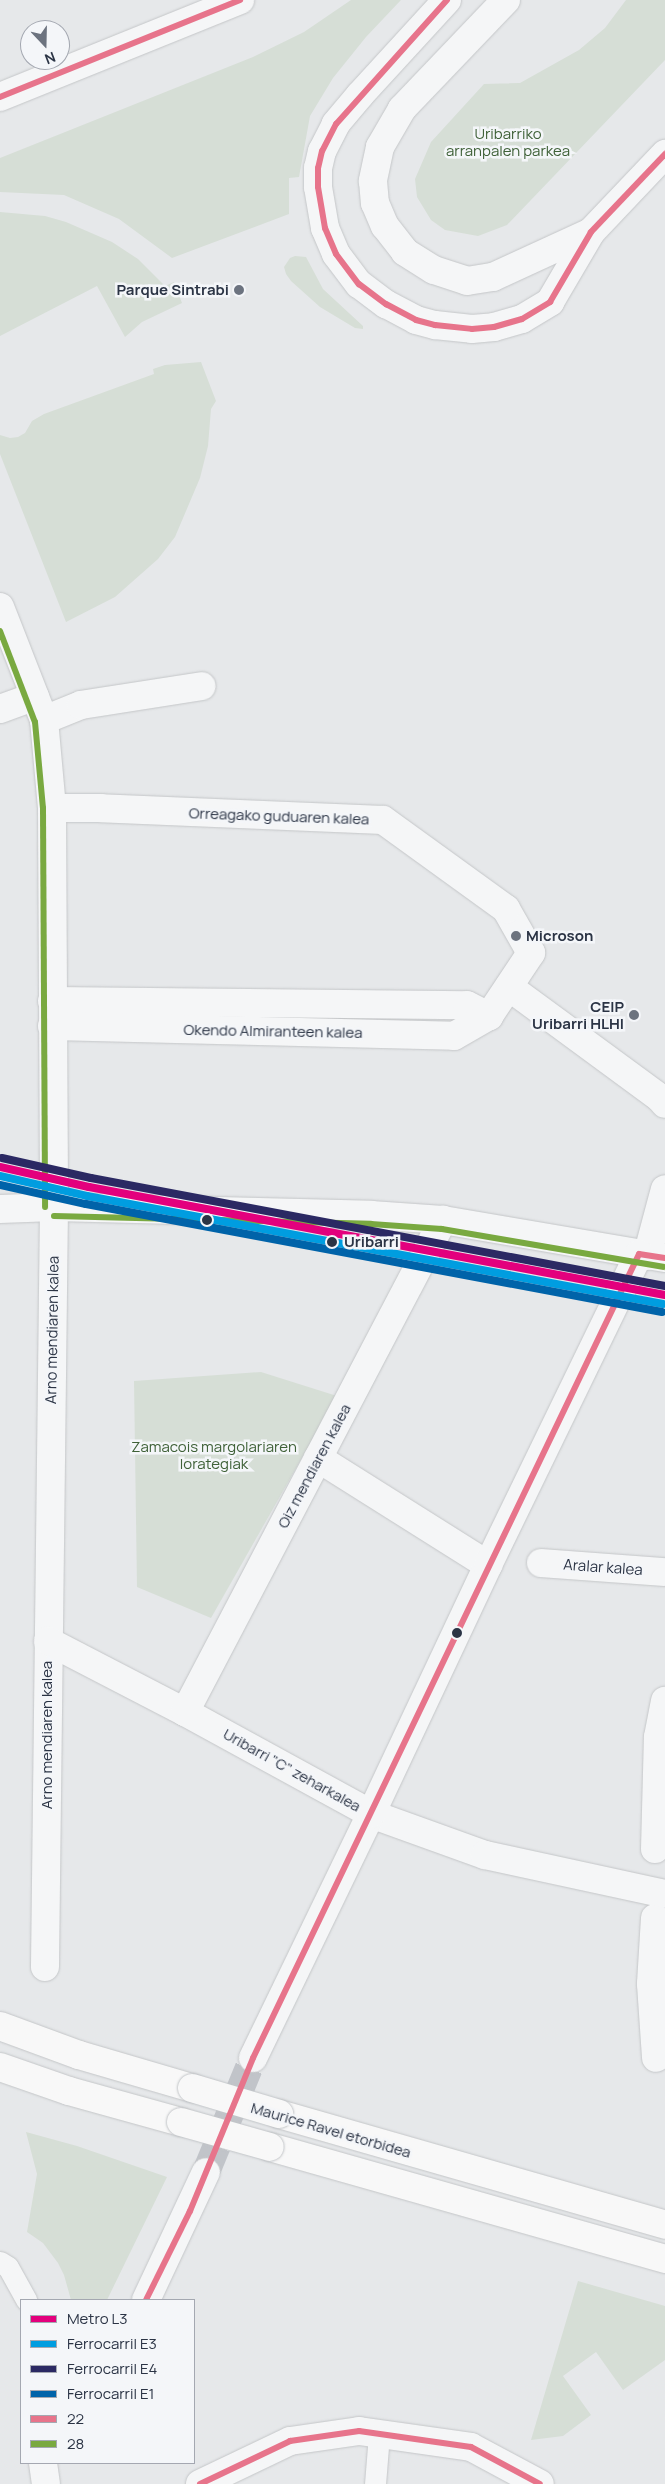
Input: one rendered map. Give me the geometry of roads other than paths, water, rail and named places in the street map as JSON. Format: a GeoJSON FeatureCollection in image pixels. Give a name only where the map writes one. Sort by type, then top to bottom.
{"type":"FeatureCollection","features":[{"type":"Feature","properties":{"kind":"main road","name":"Maurice Ravel etorbidea"},"geometry":{"type":"LineString","coordinates":[[0,2026],[79,2055],[665,2225]]}},
{"type":"Feature","properties":{"kind":"main road"},"geometry":{"type":"LineString","coordinates":[[0,2067],[69,2091],[665,2259]]}},
{"type":"Feature","properties":{"kind":"street"},"geometry":{"type":"LineString","coordinates":[[6,91],[240,0]]}},
{"type":"Feature","properties":{"kind":"street"},"geometry":{"type":"LineString","coordinates":[[447,0],[336,124],[322,151],[318,168],[318,187],[325,228],[336,254],[359,284],[398,312],[435,325],[472,329],[522,319],[550,302],[591,232],[665,154]]}},
{"type":"Feature","properties":{"kind":"street"},"geometry":{"type":"LineString","coordinates":[[506,0],[402,109],[380,147],[372,181],[375,202],[385,226],[405,252],[434,270],[467,281],[493,277],[591,232]]}},
{"type":"Feature","properties":{"kind":"street","name":"Arno mendiaren kalea"},"geometry":{"type":"LineString","coordinates":[[0,607],[40,708],[52,808],[54,1207],[45,1967]]}},
{"type":"Feature","properties":{"kind":"street"},"geometry":{"type":"LineString","coordinates":[[0,709],[81,704],[202,686]]}},
{"type":"Feature","properties":{"kind":"street","name":"Orreagako guduaren kalea"},"geometry":{"type":"LineString","coordinates":[[52,808],[102,808],[383,820],[506,909],[531,953],[509,987]]}},
{"type":"Feature","properties":{"kind":"street"},"geometry":{"type":"LineString","coordinates":[[509,987],[659,1097],[665,1104]]}},
{"type":"Feature","properties":{"kind":"street","name":"Okendo Almiranteen kalea"},"geometry":{"type":"LineString","coordinates":[[52,1014],[467,1004],[489,1016],[509,987]]}},
{"type":"Feature","properties":{"kind":"street"},"geometry":{"type":"LineString","coordinates":[[253,2058],[371,1814],[488,1565],[650,1256],[665,1188]]}},
{"type":"Feature","properties":{"kind":"street"},"geometry":{"type":"LineString","coordinates":[[0,1209],[54,1207],[371,1215],[443,1220],[650,1256]]}},
{"type":"Feature","properties":{"kind":"street","name":"Oiz mendiaren kalea"},"geometry":{"type":"LineString","coordinates":[[185,1712],[443,1220]]}},
{"type":"Feature","properties":{"kind":"street"},"geometry":{"type":"LineString","coordinates":[[318,1458],[488,1565]]}},
{"type":"Feature","properties":{"kind":"street","name":"Aralar kalea"},"geometry":{"type":"LineString","coordinates":[[541,1563],[665,1572]]}},
{"type":"Feature","properties":{"kind":"street","name":"Uribarri \"C\" zeharkalea"},"geometry":{"type":"LineString","coordinates":[[48,1640],[185,1712],[371,1814],[484,1856],[660,1906]]}},
{"type":"Feature","properties":{"kind":"street"},"geometry":{"type":"LineString","coordinates":[[656,1849],[658,1736],[665,1702]]}},
{"type":"Feature","properties":{"kind":"street"},"geometry":{"type":"LineString","coordinates":[[656,2058],[651,1984],[660,1906]]}},
{"type":"Feature","properties":{"kind":"street"},"geometry":{"type":"LineString","coordinates":[[146,2299],[206,2172]]}},
{"type":"Feature","properties":{"kind":"street"},"geometry":{"type":"LineString","coordinates":[[200,2484],[290,2441],[360,2431],[471,2447],[540,2484]]}},
{"type":"Feature","properties":{"kind":"street"},"geometry":{"type":"LineString","coordinates":[[42,2464],[46,2484]]}},
{"type":"Feature","properties":{"kind":"lane"},"geometry":{"type":"LineString","coordinates":[[0,2262],[8,2267],[25,2299]]}},
{"type":"Feature","properties":{"kind":"lane"},"geometry":{"type":"LineString","coordinates":[[375,2484],[379,2434]]}},
{"type":"Feature","properties":{"kind":"tunnel"},"geometry":{"type":"LineString","coordinates":[[206,2172],[253,2058]]}},
{"type":"Feature","properties":{"kind":"metro line","name":"L3"},"geometry":{"type":"LineString","coordinates":[[0,1167],[89,1187],[665,1295]]}},
{"type":"Feature","properties":{"kind":"rail line","name":"E4"},"geometry":{"type":"LineString","coordinates":[[2,1158],[91,1178],[665,1286]]}},
{"type":"Feature","properties":{"kind":"rail line","name":"E3"},"geometry":{"type":"LineString","coordinates":[[0,1176],[87,1196],[663,1304]]}},
{"type":"Feature","properties":{"kind":"rail line","name":"E1"},"geometry":{"type":"LineString","coordinates":[[0,1185],[86,1204],[662,1312]]}},
{"type":"Feature","properties":{"kind":"place","name":"Parque Sintrabi"},"geometry":{"type":"Point","coordinates":[239,290]}},
{"type":"Feature","properties":{"kind":"place","name":"Microson"},"geometry":{"type":"Point","coordinates":[516,936]}},
{"type":"Feature","properties":{"kind":"place","name":"CEIP Uribarri HLHI"},"geometry":{"type":"Point","coordinates":[634,1015]}},
{"type":"Feature","properties":{"kind":"place","name":"Uribarri"},"geometry":{"type":"Point","coordinates":[332,1242]}},
{"type":"Feature","properties":{"kind":"park label","name":"Uribarriko arranpalen parkea"},"geometry":{"type":"Point","coordinates":[508,142]}},
{"type":"Feature","properties":{"kind":"park label","name":"Zamacois margolariaren lorategiak"},"geometry":{"type":"Point","coordinates":[214,1454]}}]}
